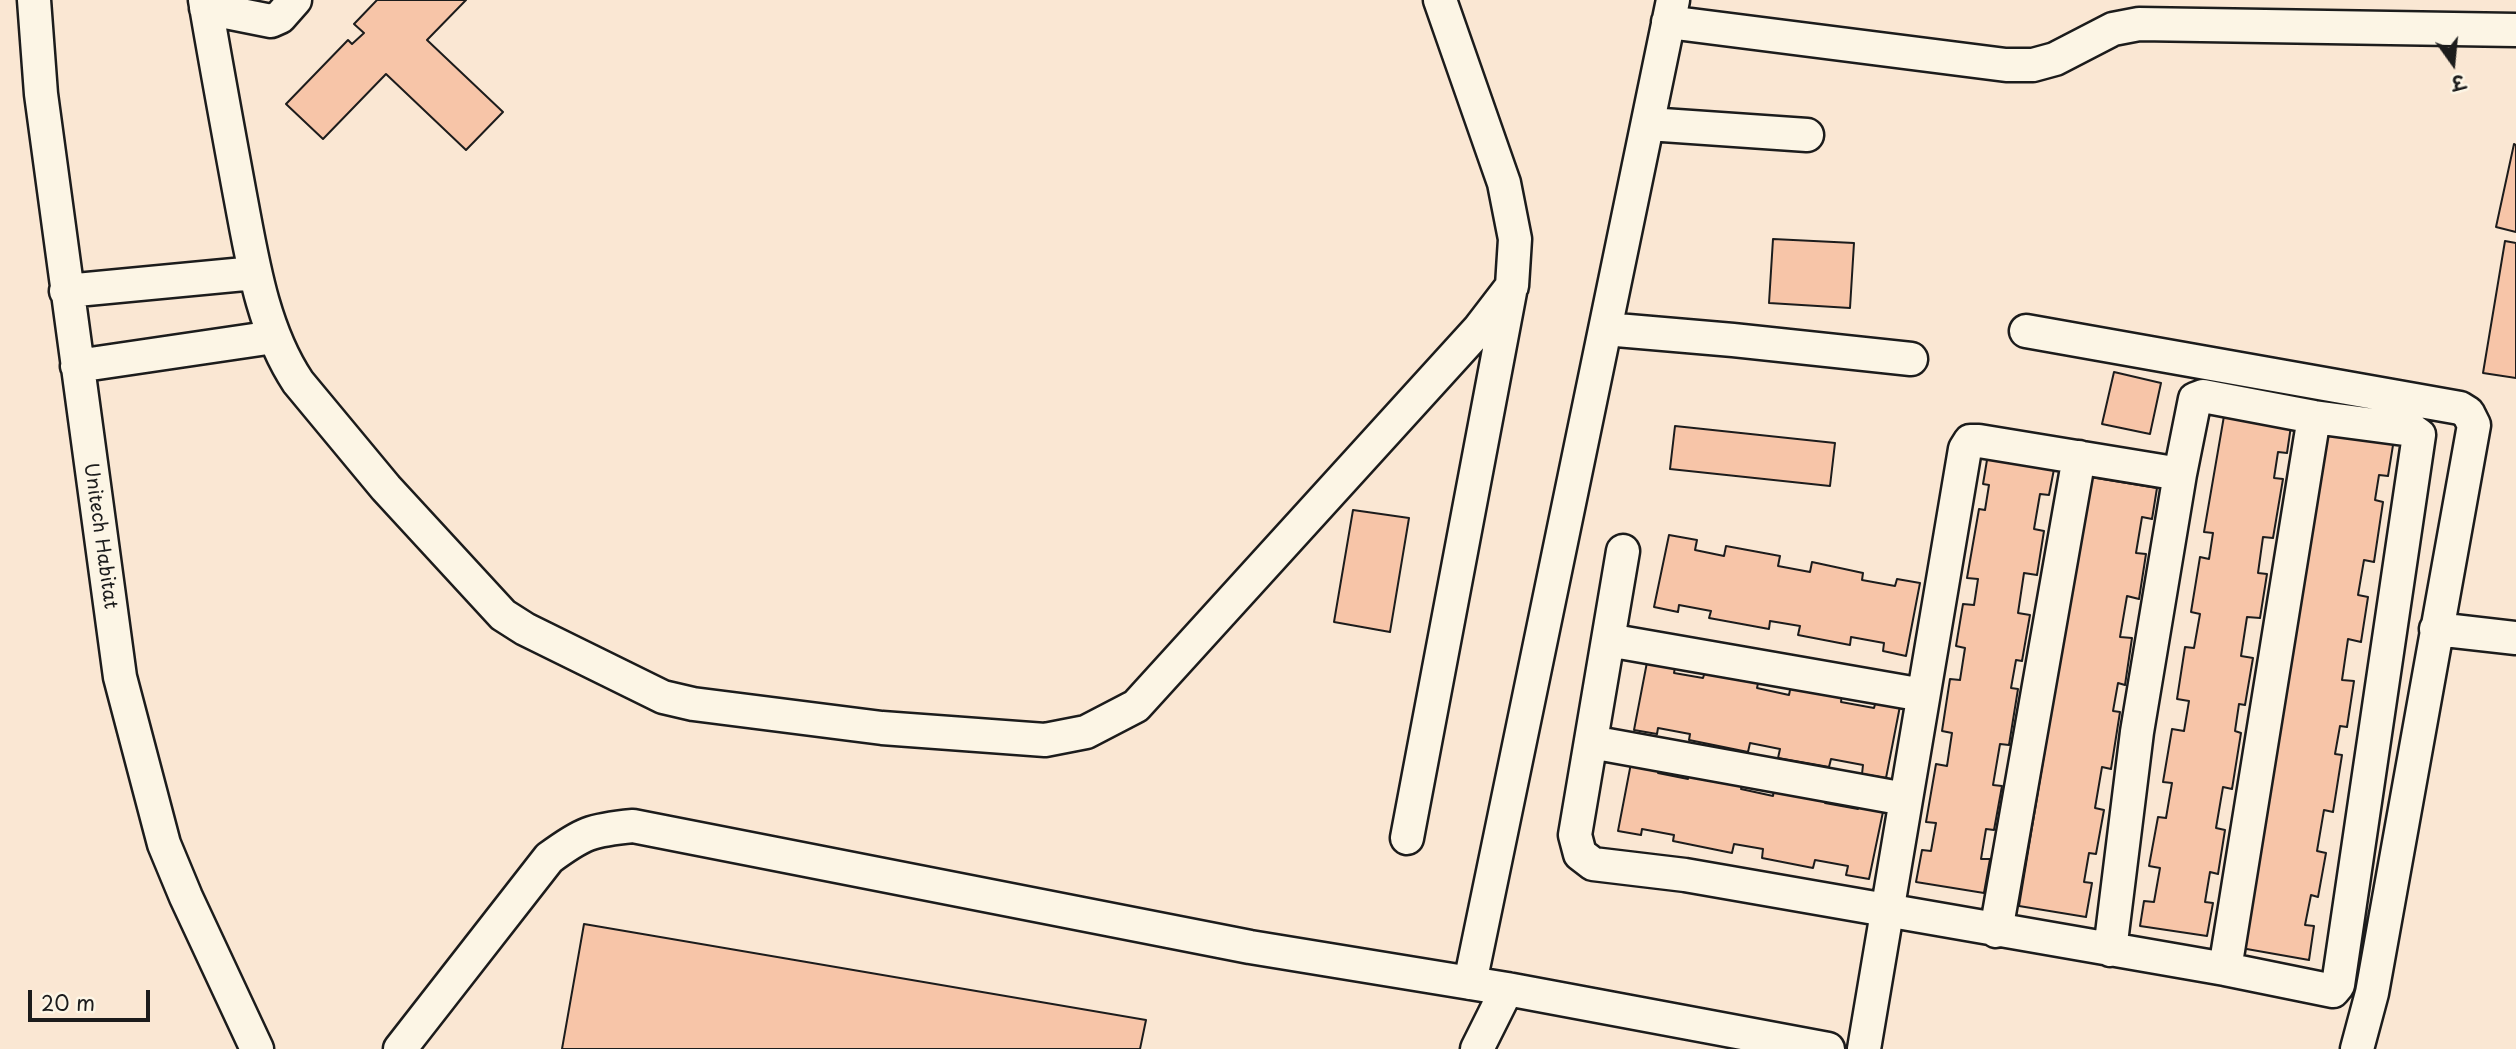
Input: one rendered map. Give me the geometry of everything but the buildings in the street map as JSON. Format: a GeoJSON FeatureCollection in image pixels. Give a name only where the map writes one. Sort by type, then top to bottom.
{"type":"FeatureCollection","features":[{"type":"Feature","properties":{"kind":"street","name":"Unitech Habitat"},"geometry":{"type":"LineString","coordinates":[[34,0],[41,94],[66,291],[120,677],[164,844],[257,1049]]}},
{"type":"Feature","properties":{"kind":"street"},"geometry":{"type":"LineString","coordinates":[[295,0],[280,17],[271,21],[206,4],[255,273],[274,337],[286,364],[386,488],[503,615],[525,629],[663,697],[693,704],[882,728],[1045,740],[1086,732],[1136,706],[1479,329],[1511,286]]}},
{"type":"Feature","properties":{"kind":"street"},"geometry":{"type":"LineString","coordinates":[[1408,838],[1511,286],[1515,239],[1504,183],[1440,0]]}},
{"type":"Feature","properties":{"kind":"street"},"geometry":{"type":"LineString","coordinates":[[1470,983],[1671,11],[2006,65],[2033,65],[2055,59],[2113,29],[2139,24],[2324,14],[2516,30]]}},
{"type":"Feature","properties":{"kind":"street"},"geometry":{"type":"LineString","coordinates":[[1648,124],[1807,135]]}},
{"type":"Feature","properties":{"kind":"street"},"geometry":{"type":"LineString","coordinates":[[66,291],[255,273]]}},
{"type":"Feature","properties":{"kind":"street"},"geometry":{"type":"LineString","coordinates":[[1605,329],[1911,359]]}},
{"type":"Feature","properties":{"kind":"street"},"geometry":{"type":"LineString","coordinates":[[2026,331],[2460,408],[2468,413],[2474,425],[2435,629],[2372,993],[2357,1049]]}},
{"type":"Feature","properties":{"kind":"street"},"geometry":{"type":"LineString","coordinates":[[77,366],[274,337]]}},
{"type":"Feature","properties":{"kind":"street"},"geometry":{"type":"LineString","coordinates":[[1623,551],[1575,835],[1580,854],[1593,863],[1685,875],[2110,950],[2225,969],[2333,991],[2338,985],[2420,435],[2412,430],[2314,417],[2199,397],[2193,403],[2137,732],[2110,950]]}},
{"type":"Feature","properties":{"kind":"street"},"geometry":{"type":"LineString","coordinates":[[2225,969],[2314,417]]}},
{"type":"Feature","properties":{"kind":"street"},"geometry":{"type":"LineString","coordinates":[[1864,1049],[1965,449],[1970,442],[1979,441],[2180,474]]}},
{"type":"Feature","properties":{"kind":"street"},"geometry":{"type":"LineString","coordinates":[[1996,930],[2078,457]]}},
{"type":"Feature","properties":{"kind":"street"},"geometry":{"type":"LineString","coordinates":[[2435,629],[2516,638]]}},
{"type":"Feature","properties":{"kind":"street"},"geometry":{"type":"LineString","coordinates":[[1608,640],[1923,695]]}},
{"type":"Feature","properties":{"kind":"street"},"geometry":{"type":"LineString","coordinates":[[1591,742],[1905,799]]}},
{"type":"Feature","properties":{"kind":"street"},"geometry":{"type":"LineString","coordinates":[[400,1049],[549,858],[578,836],[601,829],[633,826],[1250,947],[1507,989],[1828,1049]]}},
{"type":"Feature","properties":{"kind":"street"},"geometry":{"type":"LineString","coordinates":[[1477,1049],[1507,989]]}}]}
